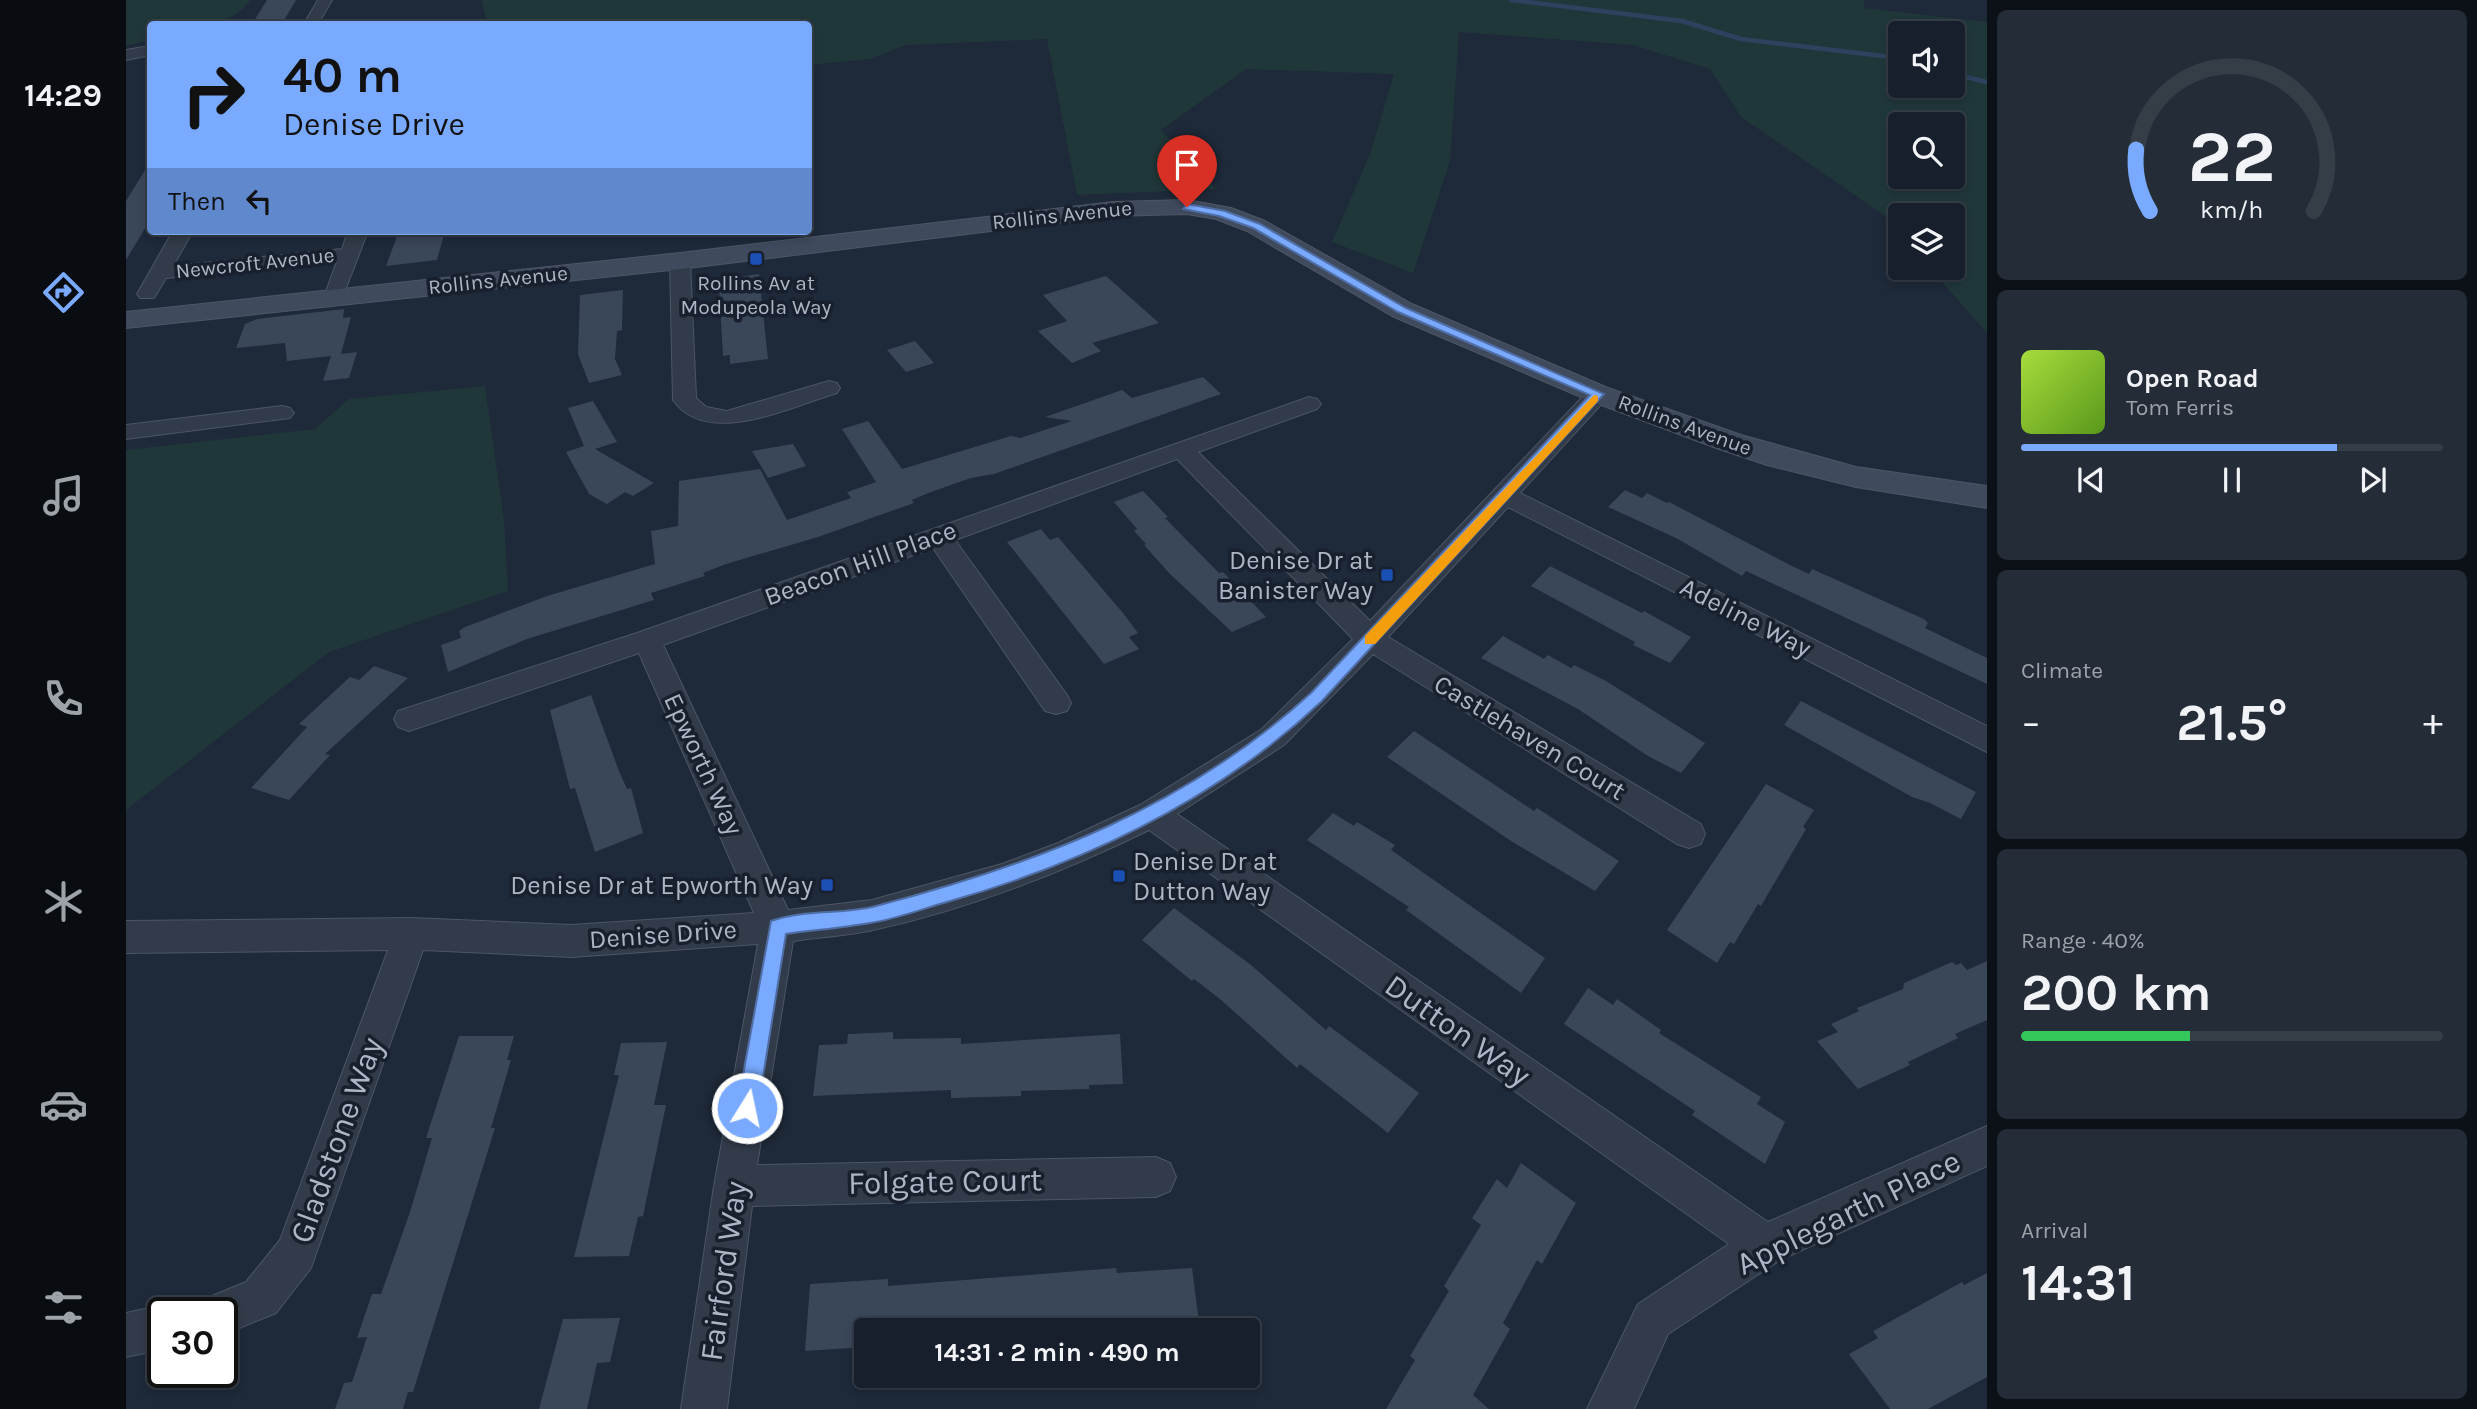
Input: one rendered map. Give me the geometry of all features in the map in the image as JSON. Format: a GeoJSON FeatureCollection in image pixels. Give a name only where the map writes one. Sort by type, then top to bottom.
{"type":"FeatureCollection","features":[{"type":"Feature","properties":{"kind":"street"},"geometry":{"type":"LineString","coordinates":[[313,21],[325,0]]}},
{"type":"Feature","properties":{"kind":"street"},"geometry":{"type":"LineString","coordinates":[[126,55],[147,52]]}},
{"type":"Feature","properties":{"kind":"street","name":"Rollins Avenue"},"geometry":{"type":"LineString","coordinates":[[126,320],[680,261],[1114,209],[1172,206],[1205,209],[1256,226],[1402,310],[1598,394],[1778,458],[1856,477],[1987,497]]}},
{"type":"Feature","properties":{"kind":"street"},"geometry":{"type":"LineString","coordinates":[[147,294],[182,235]]}},
{"type":"Feature","properties":{"kind":"street"},"geometry":{"type":"LineString","coordinates":[[334,297],[357,235]]}},
{"type":"Feature","properties":{"kind":"street","name":"Newcroft Avenue"},"geometry":{"type":"LineString","coordinates":[[160,273],[350,254]]}},
{"type":"Feature","properties":{"kind":"street"},"geometry":{"type":"LineString","coordinates":[[680,261],[685,400],[699,413],[728,418],[829,388]]}},
{"type":"Feature","properties":{"kind":"street","name":"Denise Drive"},"geometry":{"type":"LineString","coordinates":[[126,937],[411,934],[570,940],[778,927],[872,915],[978,886],[1070,853],[1151,814],[1273,737],[1371,639],[1598,394]]}},
{"type":"Feature","properties":{"kind":"street","name":"Beacon Hill Place"},"geometry":{"type":"LineString","coordinates":[[409,719],[647,640],[1309,404]]}},
{"type":"Feature","properties":{"kind":"street"},"geometry":{"type":"LineString","coordinates":[[126,432],[282,413]]}},
{"type":"Feature","properties":{"kind":"street","name":"Castlehaven Court"},"geometry":{"type":"LineString","coordinates":[[1183,451],[1371,639],[1689,834]]}},
{"type":"Feature","properties":{"kind":"street","name":"Adeline Way"},"geometry":{"type":"LineString","coordinates":[[1505,495],[1987,740]]}},
{"type":"Feature","properties":{"kind":"street"},"geometry":{"type":"LineString","coordinates":[[938,535],[1056,703]]}},
{"type":"Feature","properties":{"kind":"street","name":"Epworth Way"},"geometry":{"type":"LineString","coordinates":[[647,640],[778,927]]}},
{"type":"Feature","properties":{"kind":"street","name":"Dutton Way"},"geometry":{"type":"LineString","coordinates":[[1151,814],[1765,1245]]}},
{"type":"Feature","properties":{"kind":"street","name":"Fairford Way"},"geometry":{"type":"LineString","coordinates":[[704,1409],[734,1186],[778,927]]}},
{"type":"Feature","properties":{"kind":"street","name":"Gladstone Way"},"geometry":{"type":"LineString","coordinates":[[238,1307],[261,1298],[296,1253],[411,934]]}},
{"type":"Feature","properties":{"kind":"street","name":"Applegarth Place"},"geometry":{"type":"LineString","coordinates":[[1610,1409],[1653,1319],[1765,1245],[1987,1146]]}},
{"type":"Feature","properties":{"kind":"street","name":"Folgate Court"},"geometry":{"type":"LineString","coordinates":[[734,1186],[1156,1177]]}},
{"type":"Feature","properties":{"kind":"street"},"geometry":{"type":"LineString","coordinates":[[126,1335],[147,1330]]}},
{"type":"Feature","properties":{"kind":"green space"},"geometry":{"type":"Polygon","coordinates":[[[126,0],[250,0],[242,10],[219,21],[147,21],[147,41],[126,46],[126,0]]]}},
{"type":"Feature","properties":{"kind":"green space"},"geometry":{"type":"Polygon","coordinates":[[[482,0],[1864,0],[1864,8],[1987,22],[1987,333],[1941,280],[1965,280],[1965,203],[1888,203],[1888,220],[1741,117],[1710,69],[1633,45],[1459,32],[1450,161],[1413,273],[1332,242],[1370,154],[1394,74],[1246,69],[1161,130],[1216,189],[1077,195],[1047,39],[906,45],[870,59],[812,65],[812,21],[486,21],[482,0]]]}},
{"type":"Feature","properties":{"kind":"green space"},"geometry":{"type":"Polygon","coordinates":[[[485,386],[504,520],[508,591],[329,652],[126,810],[126,450],[315,429],[349,399],[485,386]]]}},
{"type":"Feature","properties":{"kind":"building"},"geometry":{"type":"Polygon","coordinates":[[[267,0],[296,0],[284,21],[254,21],[267,0]]]}},
{"type":"Feature","properties":{"kind":"building"},"geometry":{"type":"Polygon","coordinates":[[[147,167],[147,225],[126,260],[126,201],[147,167]]]}},
{"type":"Feature","properties":{"kind":"building"},"geometry":{"type":"Polygon","coordinates":[[[398,235],[444,235],[437,260],[386,266],[398,235]]]}},
{"type":"Feature","properties":{"kind":"building"},"geometry":{"type":"Polygon","coordinates":[[[759,274],[768,359],[730,364],[730,355],[723,356],[719,286],[725,285],[725,279],[759,274]]]}},
{"type":"Feature","properties":{"kind":"building"},"geometry":{"type":"Polygon","coordinates":[[[1106,276],[1159,323],[1092,343],[1101,351],[1072,363],[1038,331],[1067,321],[1043,295],[1106,276]]]}},
{"type":"Feature","properties":{"kind":"building"},"geometry":{"type":"Polygon","coordinates":[[[623,290],[622,330],[617,331],[615,359],[622,375],[589,383],[578,354],[580,295],[623,290]]]}},
{"type":"Feature","properties":{"kind":"building"},"geometry":{"type":"Polygon","coordinates":[[[344,309],[343,318],[351,317],[341,354],[357,352],[349,378],[323,381],[331,356],[287,361],[285,343],[236,348],[245,324],[257,319],[344,309]]]}},
{"type":"Feature","properties":{"kind":"building"},"geometry":{"type":"Polygon","coordinates":[[[915,341],[934,363],[906,372],[887,350],[915,341]]]}},
{"type":"Feature","properties":{"kind":"building"},"geometry":{"type":"Polygon","coordinates":[[[1203,377],[1221,394],[994,474],[971,478],[931,492],[912,500],[914,503],[818,537],[726,564],[703,573],[705,576],[651,593],[654,600],[527,639],[448,672],[441,645],[461,638],[459,631],[465,627],[547,596],[655,564],[651,531],[678,526],[679,481],[760,469],[787,520],[851,498],[847,492],[876,482],[842,429],[868,421],[902,469],[1011,436],[1020,438],[1072,421],[1045,417],[1122,390],[1132,398],[1203,377]]]}},
{"type":"Feature","properties":{"kind":"building"},"geometry":{"type":"Polygon","coordinates":[[[593,401],[617,442],[595,449],[654,483],[633,496],[625,492],[607,504],[589,494],[566,452],[584,446],[568,408],[593,401]]]}},
{"type":"Feature","properties":{"kind":"building"},"geometry":{"type":"Polygon","coordinates":[[[793,444],[806,466],[768,478],[752,451],[793,444]]]}},
{"type":"Feature","properties":{"kind":"building"},"geometry":{"type":"Polygon","coordinates":[[[1625,490],[1642,498],[1647,493],[1669,502],[1809,574],[1812,569],[1924,619],[1928,623],[1925,628],[1987,658],[1987,684],[1746,571],[1742,576],[1676,538],[1608,507],[1625,490]]]}},
{"type":"Feature","properties":{"kind":"building"},"geometry":{"type":"Polygon","coordinates":[[[1143,491],[1168,517],[1165,518],[1266,617],[1232,632],[1170,574],[1144,545],[1146,544],[1134,531],[1137,529],[1114,502],[1143,491]]]}},
{"type":"Feature","properties":{"kind":"building"},"geometry":{"type":"Polygon","coordinates":[[[1041,529],[1050,540],[1058,537],[1123,613],[1138,633],[1129,637],[1139,649],[1104,664],[1007,542],[1041,529]]]}},
{"type":"Feature","properties":{"kind":"building"},"geometry":{"type":"Polygon","coordinates":[[[1550,566],[1691,637],[1670,663],[1633,645],[1635,642],[1531,586],[1550,566]]]}},
{"type":"Feature","properties":{"kind":"building"},"geometry":{"type":"Polygon","coordinates":[[[1503,636],[1544,659],[1548,655],[1571,668],[1574,665],[1606,681],[1705,743],[1681,773],[1648,756],[1578,709],[1481,658],[1503,636]]]}},
{"type":"Feature","properties":{"kind":"building"},"geometry":{"type":"Polygon","coordinates":[[[374,666],[408,678],[325,754],[330,755],[289,800],[251,788],[307,727],[299,724],[350,677],[359,680],[374,666]]]}},
{"type":"Feature","properties":{"kind":"building"},"geometry":{"type":"Polygon","coordinates":[[[591,695],[619,771],[627,789],[631,788],[643,833],[595,852],[575,788],[570,789],[550,710],[591,695]]]}},
{"type":"Feature","properties":{"kind":"building"},"geometry":{"type":"Polygon","coordinates":[[[1801,701],[1976,792],[1961,819],[1912,797],[1784,725],[1801,701]]]}},
{"type":"Feature","properties":{"kind":"building"},"geometry":{"type":"Polygon","coordinates":[[[1414,731],[1534,811],[1537,808],[1619,861],[1595,891],[1511,841],[1387,757],[1414,731]]]}},
{"type":"Feature","properties":{"kind":"building"},"geometry":{"type":"Polygon","coordinates":[[[1766,784],[1814,810],[1803,827],[1806,829],[1761,906],[1758,904],[1734,944],[1730,942],[1717,963],[1667,930],[1766,784]]]}},
{"type":"Feature","properties":{"kind":"building"},"geometry":{"type":"Polygon","coordinates":[[[1333,813],[1354,826],[1357,822],[1395,845],[1391,850],[1545,958],[1521,993],[1406,910],[1409,907],[1307,840],[1333,813]]]}},
{"type":"Feature","properties":{"kind":"building"},"geometry":{"type":"Polygon","coordinates":[[[1174,908],[1251,965],[1326,1030],[1329,1026],[1419,1093],[1388,1133],[1300,1064],[1297,1068],[1220,999],[1194,979],[1192,981],[1142,940],[1174,908]]]}},
{"type":"Feature","properties":{"kind":"building"},"geometry":{"type":"Polygon","coordinates":[[[1987,961],[1987,1020],[1955,1034],[1958,1038],[1908,1062],[1910,1065],[1858,1089],[1817,1041],[1838,1032],[1831,1024],[1859,1011],[1857,1008],[1903,989],[1904,983],[1952,962],[1956,965],[1961,963],[1967,970],[1987,961]]]}},
{"type":"Feature","properties":{"kind":"building"},"geometry":{"type":"Polygon","coordinates":[[[1588,988],[1613,1005],[1617,999],[1661,1030],[1659,1033],[1761,1097],[1757,1104],[1785,1122],[1765,1164],[1692,1115],[1695,1111],[1564,1024],[1588,988]]]}},
{"type":"Feature","properties":{"kind":"building"},"geometry":{"type":"Polygon","coordinates":[[[893,1032],[893,1039],[961,1038],[961,1044],[1120,1034],[1123,1084],[1089,1085],[1089,1089],[1021,1091],[1021,1096],[951,1098],[951,1090],[813,1096],[819,1045],[847,1044],[848,1034],[893,1032]]]}},
{"type":"Feature","properties":{"kind":"building"},"geometry":{"type":"Polygon","coordinates":[[[459,1036],[514,1036],[507,1060],[511,1060],[491,1128],[495,1128],[413,1392],[408,1392],[403,1409],[335,1409],[344,1383],[352,1382],[367,1337],[357,1338],[372,1294],[381,1294],[410,1212],[432,1138],[426,1138],[459,1036]]]}},
{"type":"Feature","properties":{"kind":"building"},"geometry":{"type":"Polygon","coordinates":[[[667,1042],[654,1105],[666,1105],[643,1216],[638,1217],[629,1256],[574,1257],[619,1075],[614,1075],[621,1043],[667,1042]]]}},
{"type":"Feature","properties":{"kind":"building"},"geometry":{"type":"Polygon","coordinates":[[[1521,1163],[1576,1203],[1542,1264],[1537,1260],[1503,1323],[1510,1329],[1473,1395],[1489,1409],[1386,1409],[1415,1360],[1410,1356],[1449,1291],[1444,1286],[1481,1225],[1472,1218],[1497,1179],[1507,1188],[1521,1163]]]}},
{"type":"Feature","properties":{"kind":"building"},"geometry":{"type":"Polygon","coordinates":[[[1116,1268],[1117,1273],[1192,1268],[1198,1318],[854,1318],[854,1348],[805,1351],[810,1284],[888,1279],[888,1286],[1116,1268]]]}},
{"type":"Feature","properties":{"kind":"building"},"geometry":{"type":"Polygon","coordinates":[[[1987,1273],[1987,1377],[1928,1409],[1890,1409],[1849,1354],[1878,1338],[1873,1331],[1962,1282],[1964,1285],[1987,1273]]]}},
{"type":"Feature","properties":{"kind":"building"},"geometry":{"type":"Polygon","coordinates":[[[620,1318],[610,1362],[597,1363],[587,1409],[539,1409],[563,1319],[620,1318]]]}},
{"type":"Feature","properties":{"kind":"waterway"},"geometry":{"type":"LineString","coordinates":[[1511,0],[1682,21],[1741,39],[1888,57]]}},
{"type":"Feature","properties":{"kind":"waterway"},"geometry":{"type":"LineString","coordinates":[[1965,77],[1987,82]]}},
{"type":"Feature","properties":{"kind":"slow traffic"},"geometry":{"type":"LineString","coordinates":[[1370,640],[1594,398]]}},
{"type":"Feature","properties":{"kind":"place","name":"Rollins Av at Modupeola Way"},"geometry":{"type":"Point","coordinates":[756,259]}},
{"type":"Feature","properties":{"kind":"place","name":"Denise Dr at Banister Way"},"geometry":{"type":"Point","coordinates":[1387,575]}},
{"type":"Feature","properties":{"kind":"place","name":"Denise Dr at Dutton Way"},"geometry":{"type":"Point","coordinates":[1119,876]}},
{"type":"Feature","properties":{"kind":"place","name":"Denise Dr at Epworth Way"},"geometry":{"type":"Point","coordinates":[827,885]}},
{"type":"Feature","properties":{"kind":"route"},"geometry":{"type":"LineString","coordinates":[[747,1108],[778,927],[872,915],[1003,878],[1070,853],[1151,814],[1273,737],[1316,697],[1598,394],[1402,310],[1279,238],[1241,219],[1187,207]]}}]}
